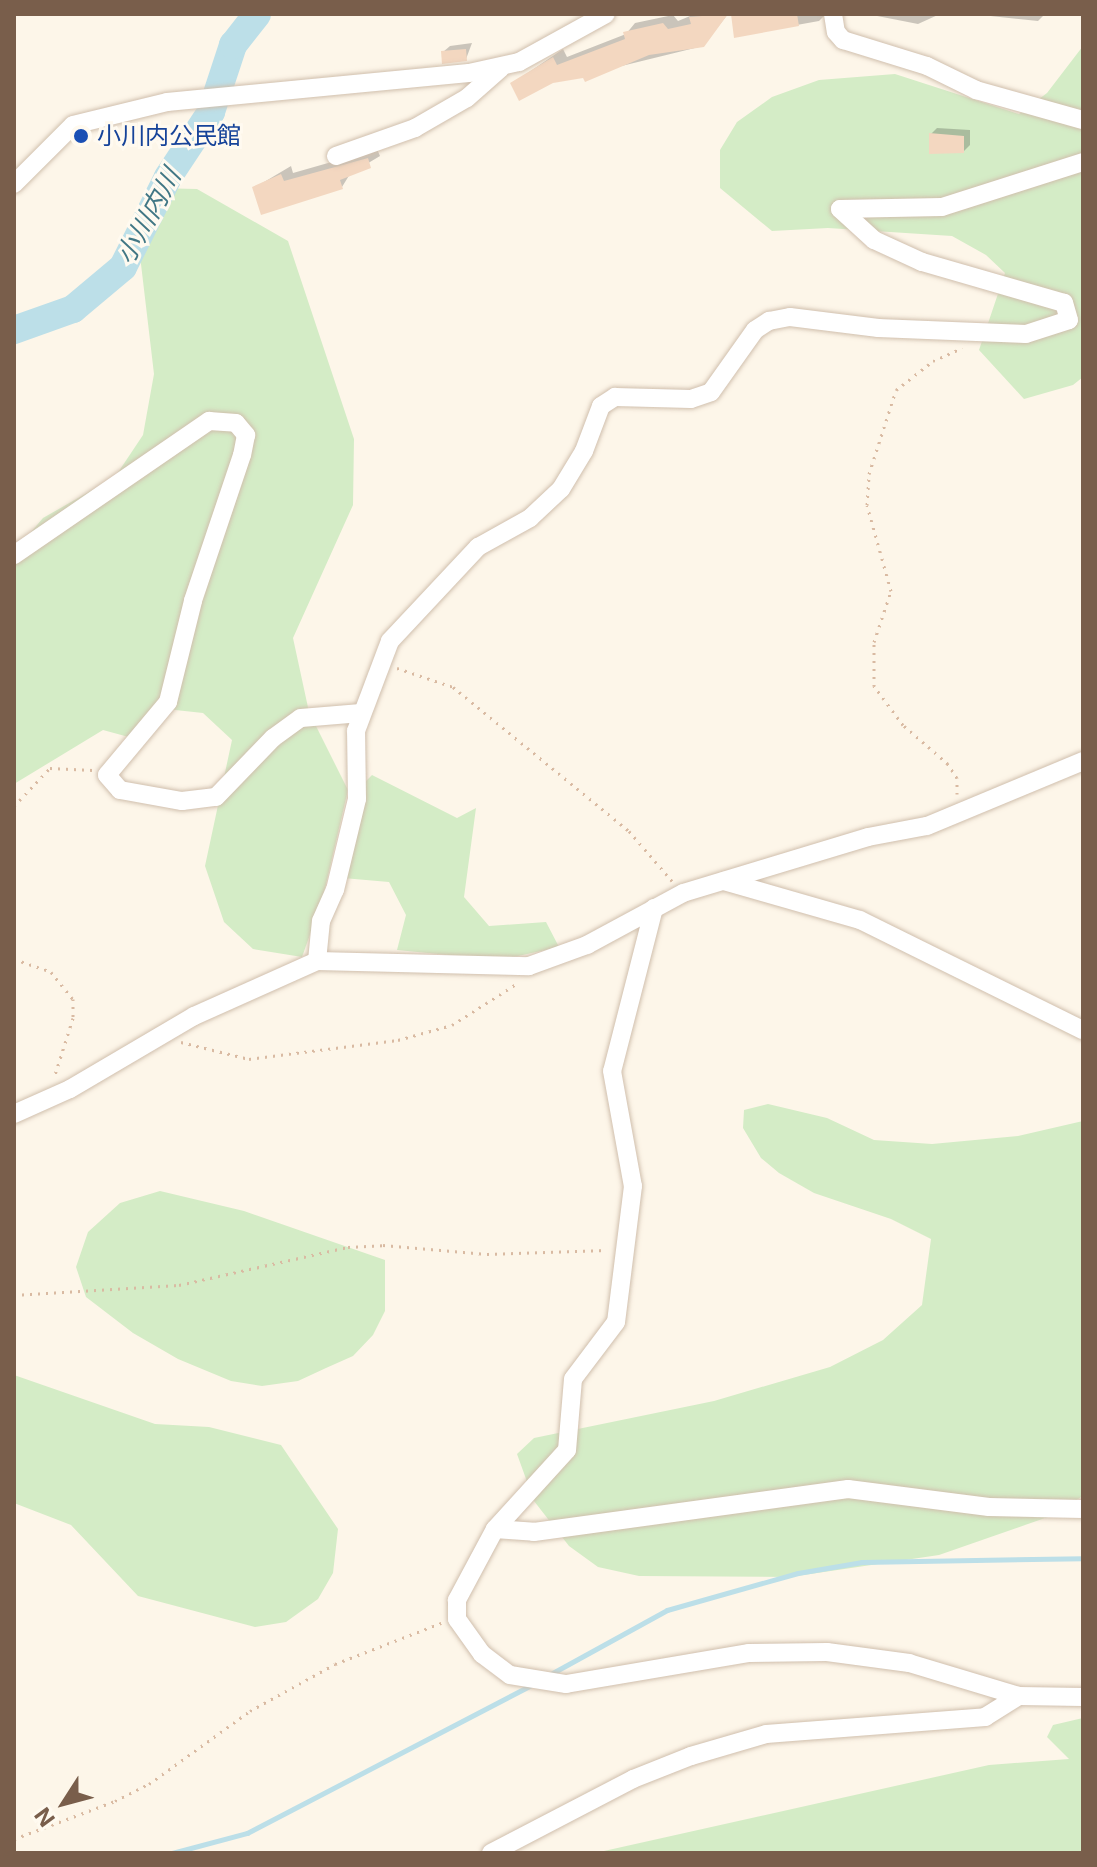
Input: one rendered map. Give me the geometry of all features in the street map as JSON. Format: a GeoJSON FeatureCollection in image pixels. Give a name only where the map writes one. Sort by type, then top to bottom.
{"type":"FeatureCollection","features":[{"type":"Feature","properties":{"kind":"street"},"geometry":{"type":"LineString","coordinates":[[14,184],[73,125],[167,102],[469,73],[505,65],[545,49],[606,14]]}},
{"type":"Feature","properties":{"kind":"street"},"geometry":{"type":"LineString","coordinates":[[833,14],[836,32],[843,40],[927,66],[976,90],[1083,120]]}},
{"type":"Feature","properties":{"kind":"street"},"geometry":{"type":"LineString","coordinates":[[336,156],[415,128],[467,98],[505,65]]}},
{"type":"Feature","properties":{"kind":"street"},"geometry":{"type":"LineString","coordinates":[[317,961],[321,921],[335,890],[357,799],[356,731],[390,641],[431,592],[478,547],[530,518],[561,489],[584,451],[601,406],[615,397],[691,399],[711,392],[755,330],[769,321],[790,317],[878,328],[1026,334],[1069,320],[1064,303],[922,262],[874,240],[840,209],[942,207],[1083,162]]}},
{"type":"Feature","properties":{"kind":"street"},"geometry":{"type":"LineString","coordinates":[[14,555],[209,421],[236,423],[246,435],[193,601],[168,702],[107,775],[120,790],[182,801],[216,797],[273,738],[301,718],[361,713]]}},
{"type":"Feature","properties":{"kind":"street"},"geometry":{"type":"LineString","coordinates":[[14,1114],[164,1033],[317,961],[529,966],[587,945],[683,893],[868,837],[927,826],[1083,761]]}},
{"type":"Feature","properties":{"kind":"street"},"geometry":{"type":"LineString","coordinates":[[724,881],[860,920],[1083,1030]]}},
{"type":"Feature","properties":{"kind":"street"},"geometry":{"type":"LineString","coordinates":[[654,908],[612,1071],[633,1186],[616,1322],[573,1379],[567,1450],[495,1529],[457,1600],[457,1619],[482,1654],[510,1675],[566,1684],[749,1653],[827,1652],[909,1663],[1019,1696],[1083,1697]]}},
{"type":"Feature","properties":{"kind":"street"},"geometry":{"type":"LineString","coordinates":[[495,1529],[534,1532],[848,1489],[989,1507],[1083,1509]]}},
{"type":"Feature","properties":{"kind":"street"},"geometry":{"type":"LineString","coordinates":[[491,1853],[691,1756],[766,1734],[985,1717],[1019,1696]]}},
{"type":"Feature","properties":{"kind":"path"},"geometry":{"type":"LineString","coordinates":[[957,811],[957,778],[948,764],[903,725],[874,686],[874,642],[891,591],[867,505],[869,474],[896,390],[933,361],[969,345]]}},
{"type":"Feature","properties":{"kind":"path"},"geometry":{"type":"LineString","coordinates":[[382,663],[453,687],[629,831],[683,893]]}},
{"type":"Feature","properties":{"kind":"path"},"geometry":{"type":"LineString","coordinates":[[14,806],[50,768],[86,767],[107,775]]}},
{"type":"Feature","properties":{"kind":"path"},"geometry":{"type":"LineString","coordinates":[[14,959],[51,972],[73,999],[73,1018],[50,1097]]}},
{"type":"Feature","properties":{"kind":"path"},"geometry":{"type":"LineString","coordinates":[[164,1033],[249,1059],[398,1040],[464,1018],[513,987],[529,966]]}},
{"type":"Feature","properties":{"kind":"path"},"geometry":{"type":"LineString","coordinates":[[14,1295],[179,1285],[348,1247],[383,1245],[487,1254],[627,1250]]}},
{"type":"Feature","properties":{"kind":"path"},"geometry":{"type":"LineString","coordinates":[[14,1839],[149,1784],[250,1711],[335,1664],[418,1628],[457,1619]]}},
{"type":"Feature","properties":{"kind":"green space"},"geometry":{"type":"Polygon","coordinates":[[[1083,46],[1083,377],[1073,385],[1024,399],[979,350],[1005,273],[986,255],[952,236],[828,228],[772,231],[720,188],[720,150],[737,122],[772,97],[819,80],[895,74],[1019,114],[1047,93],[1083,46]]]}},
{"type":"Feature","properties":{"kind":"green space"},"geometry":{"type":"Polygon","coordinates":[[[154,188],[197,189],[288,241],[354,439],[353,505],[293,638],[309,712],[348,790],[322,901],[302,957],[253,949],[224,922],[205,866],[232,740],[203,713],[157,708],[136,739],[103,730],[14,784],[14,552],[43,518],[115,477],[143,435],[154,374],[136,222],[154,188]]]}},
{"type":"Feature","properties":{"kind":"green space"},"geometry":{"type":"Polygon","coordinates":[[[372,775],[457,818],[476,808],[464,897],[489,926],[546,922],[559,947],[500,960],[397,950],[406,915],[389,882],[343,878],[362,785],[372,775]]]}},
{"type":"Feature","properties":{"kind":"green space"},"geometry":{"type":"Polygon","coordinates":[[[768,1104],[827,1118],[874,1140],[932,1144],[1018,1136],[1083,1121],[1083,1496],[1048,1517],[939,1555],[790,1577],[639,1576],[598,1567],[569,1546],[534,1501],[517,1454],[534,1438],[714,1401],[830,1367],[883,1340],[922,1305],[931,1239],[891,1219],[814,1193],[779,1173],[761,1158],[743,1128],[744,1110],[768,1104]]]}},
{"type":"Feature","properties":{"kind":"green space"},"geometry":{"type":"Polygon","coordinates":[[[160,1191],[244,1211],[385,1260],[385,1311],[373,1335],[353,1356],[298,1381],[262,1386],[231,1381],[178,1359],[133,1333],[86,1297],[76,1267],[88,1232],[120,1203],[160,1191]]]}},
{"type":"Feature","properties":{"kind":"green space"},"geometry":{"type":"Polygon","coordinates":[[[14,1375],[155,1424],[209,1427],[281,1445],[338,1529],[333,1573],[318,1599],[286,1622],[255,1627],[138,1596],[71,1525],[14,1503],[14,1375]]]}},
{"type":"Feature","properties":{"kind":"green space"},"geometry":{"type":"Polygon","coordinates":[[[1083,1718],[1083,1853],[595,1853],[989,1765],[1069,1759],[1047,1737],[1053,1725],[1083,1718]]]}},
{"type":"Feature","properties":{"kind":"building"},"geometry":{"type":"Polygon","coordinates":[[[728,14],[704,47],[649,55],[585,82],[583,78],[553,83],[519,101],[510,83],[553,57],[557,65],[625,39],[623,32],[663,23],[668,29],[691,24],[689,17],[728,14]]]}},
{"type":"Feature","properties":{"kind":"building"},"geometry":{"type":"Polygon","coordinates":[[[731,14],[797,14],[799,26],[734,38],[731,14]]]}},
{"type":"Feature","properties":{"kind":"building"},"geometry":{"type":"Polygon","coordinates":[[[466,49],[467,61],[442,64],[441,51],[466,49]]]}},
{"type":"Feature","properties":{"kind":"building"},"geometry":{"type":"Polygon","coordinates":[[[929,133],[964,136],[964,153],[929,154],[929,133]]]}},
{"type":"Feature","properties":{"kind":"building"},"geometry":{"type":"Polygon","coordinates":[[[368,158],[371,168],[340,180],[343,189],[261,215],[252,187],[281,174],[284,181],[368,158]]]}},
{"type":"Feature","properties":{"kind":"waterway","name":"小川内川"},"geometry":{"type":"LineString","coordinates":[[14,330],[73,309],[123,267],[168,177],[211,112],[233,45],[257,14]]}},
{"type":"Feature","properties":{"kind":"waterway"},"geometry":{"type":"LineString","coordinates":[[547,1676],[667,1610],[798,1573],[862,1562],[1083,1558]]}},
{"type":"Feature","properties":{"kind":"waterway"},"geometry":{"type":"LineString","coordinates":[[172,1853],[247,1833],[531,1685]]}},
{"type":"Feature","properties":{"kind":"place","name":"小川内公民館"},"geometry":{"type":"Point","coordinates":[81,136]}}]}
